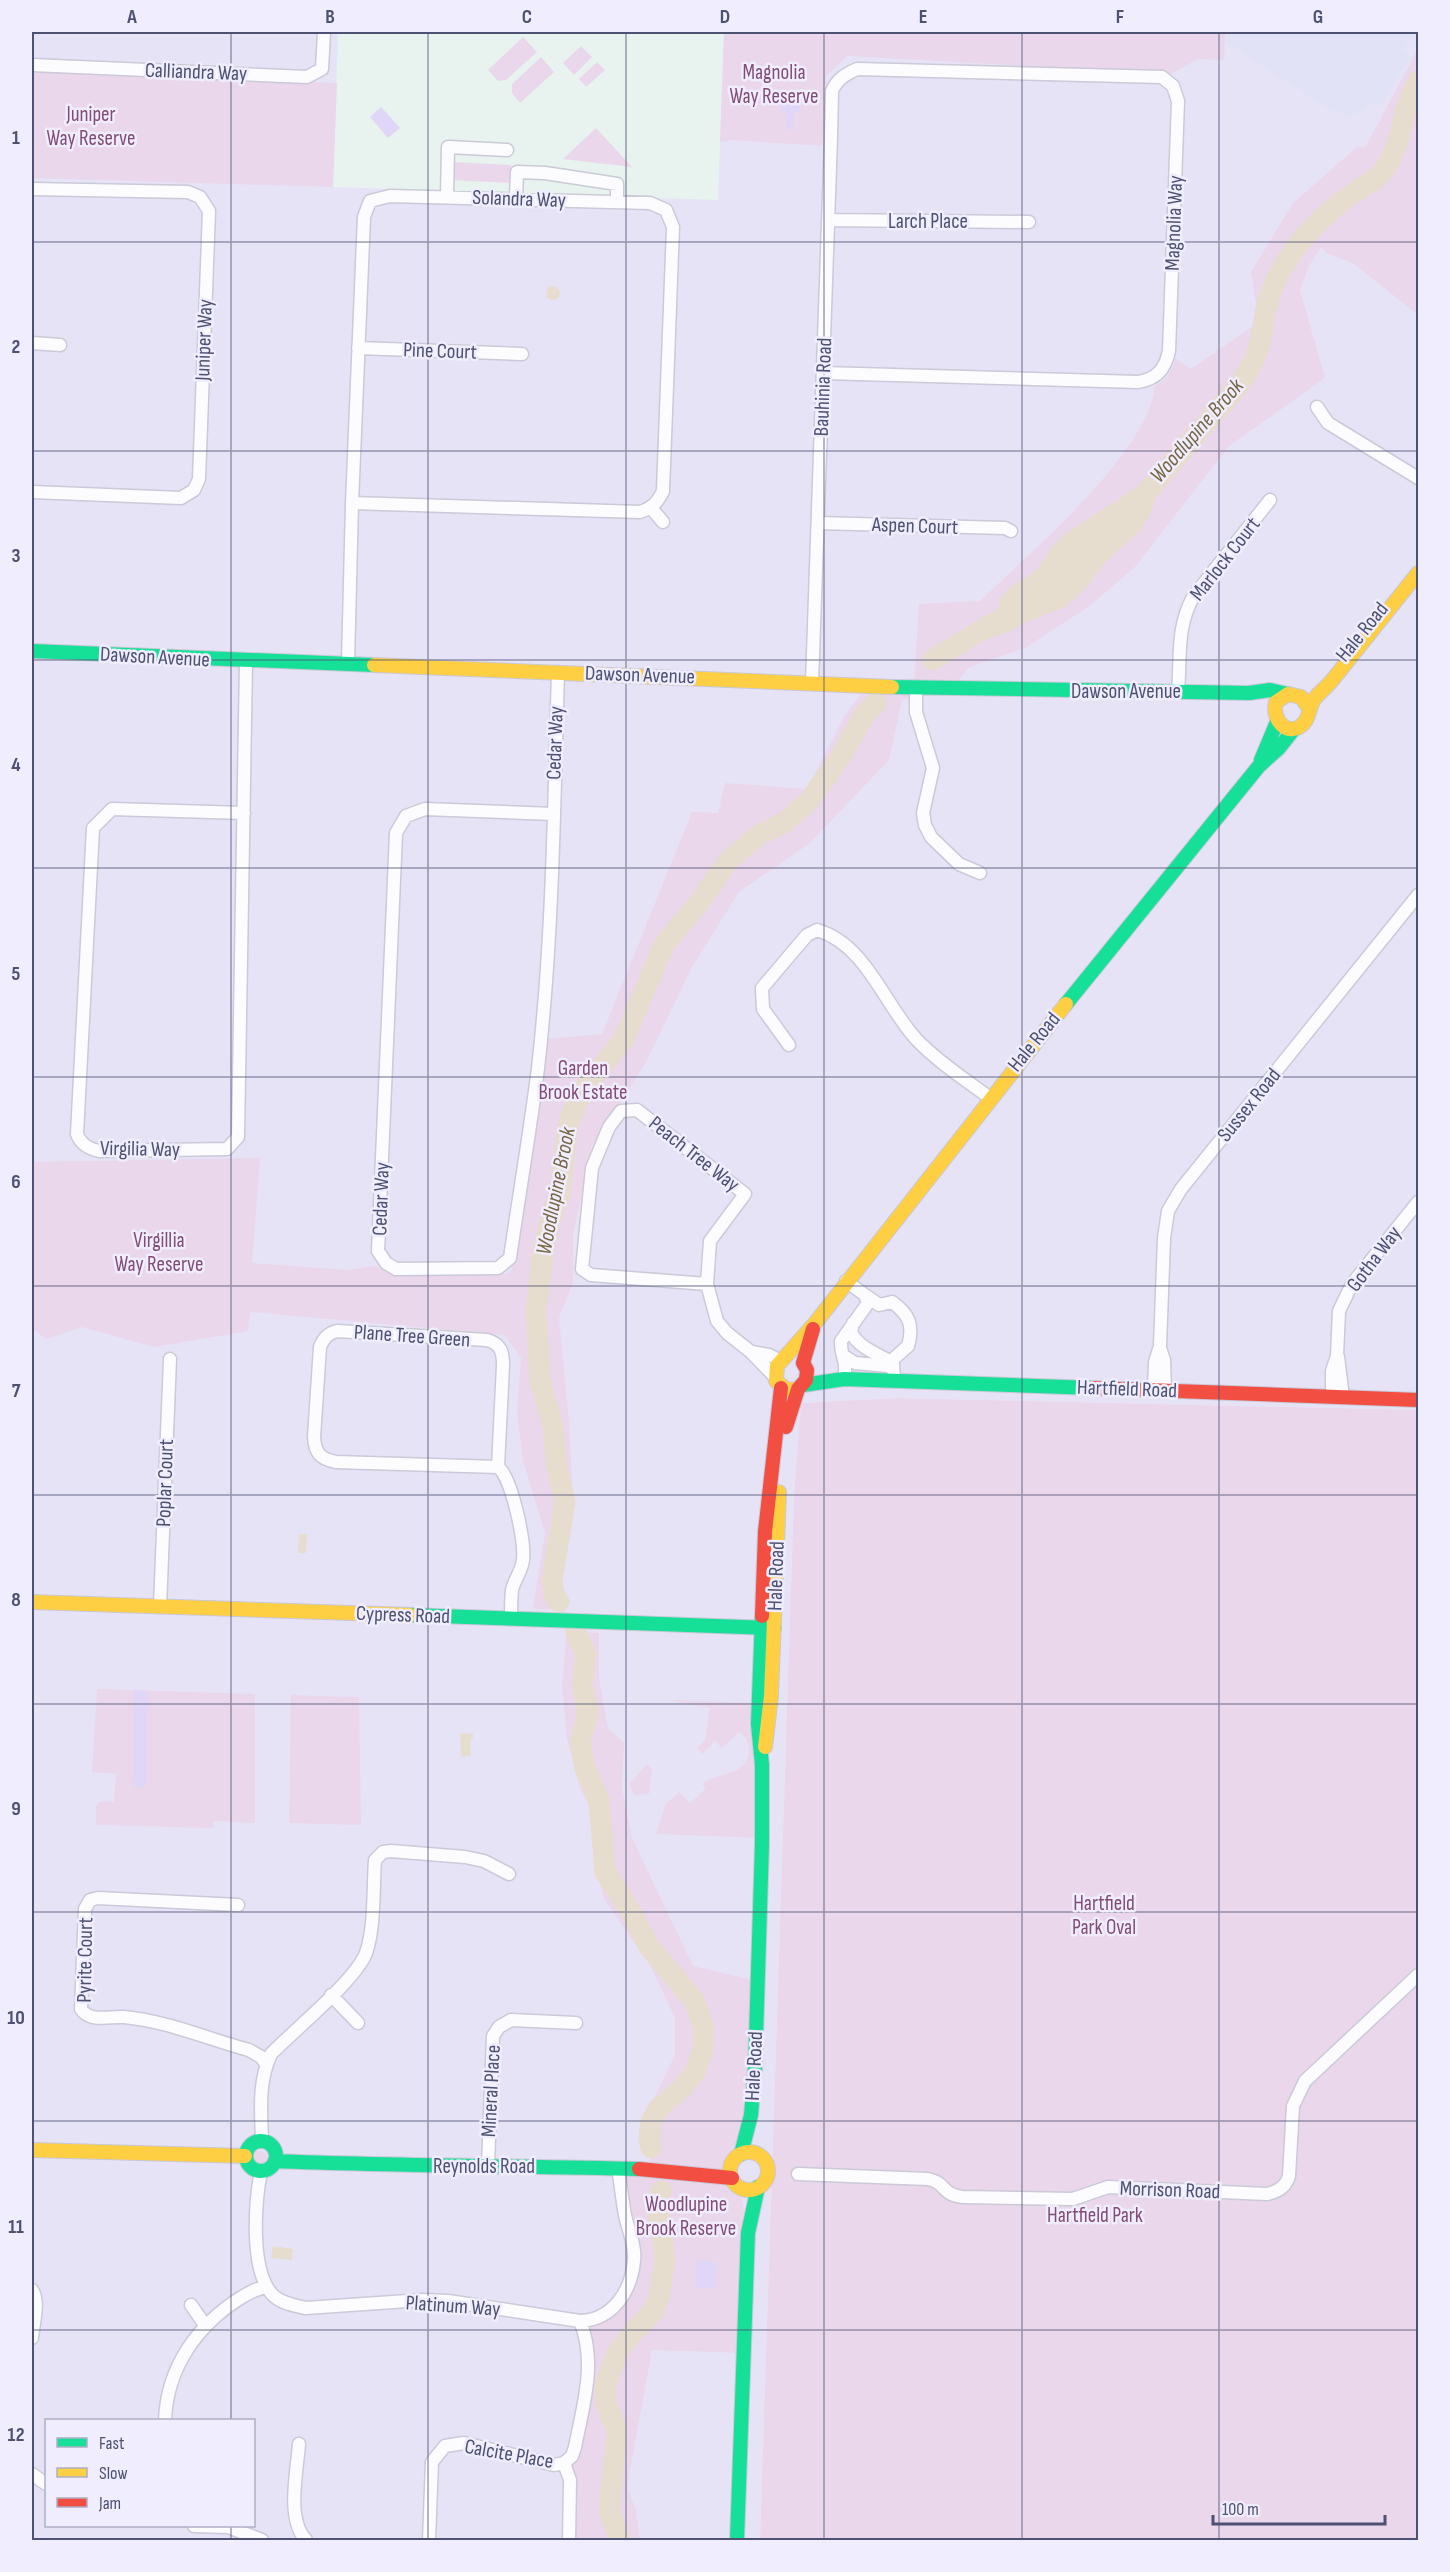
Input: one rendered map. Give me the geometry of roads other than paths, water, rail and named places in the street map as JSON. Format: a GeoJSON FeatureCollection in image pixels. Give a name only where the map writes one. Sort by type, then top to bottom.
{"type":"FeatureCollection","features":[{"type":"Feature","properties":{"kind":"main road","name":"Hale Road"},"geometry":{"type":"LineString","coordinates":[[1309,708],[1414,579],[1419,561]]}},
{"type":"Feature","properties":{"kind":"main road","name":"Hale Road"},"geometry":{"type":"LineString","coordinates":[[1293,694],[1317,685],[1414,579]]}},
{"type":"Feature","properties":{"kind":"main road","name":"Dawson Avenue"},"geometry":{"type":"LineString","coordinates":[[32,651],[916,688],[1249,693],[1270,690],[1293,694]]}},
{"type":"Feature","properties":{"kind":"main road"},"geometry":{"type":"LineString","coordinates":[[1249,693],[1276,719],[1288,728],[1294,729],[1304,723],[1309,714],[1306,700],[1293,694],[1276,702],[1276,719]]}},
{"type":"Feature","properties":{"kind":"main road","name":"Hale Road"},"geometry":{"type":"LineString","coordinates":[[1258,766],[1276,719]]}},
{"type":"Feature","properties":{"kind":"main road","name":"Hale Road"},"geometry":{"type":"LineString","coordinates":[[768,1628],[769,1483],[778,1382],[775,1371],[795,1343],[816,1322],[990,1098],[1258,766],[1279,748],[1294,729]]}},
{"type":"Feature","properties":{"kind":"main road","name":"Hale Road"},"geometry":{"type":"LineString","coordinates":[[762,2157],[752,2115],[762,1844],[762,1765],[758,1724],[784,1434],[800,1387],[807,1375],[805,1350],[816,1322]]}},
{"type":"Feature","properties":{"kind":"main road"},"geometry":{"type":"LineString","coordinates":[[783,1360],[795,1359],[805,1365]]}},
{"type":"Feature","properties":{"kind":"main road","name":"Hartfield Road"},"geometry":{"type":"LineString","coordinates":[[805,1365],[839,1379]]}},
{"type":"Feature","properties":{"kind":"main road","name":"Hartfield Road"},"geometry":{"type":"LineString","coordinates":[[800,1387],[891,1370],[1160,1390],[1419,1400]]}},
{"type":"Feature","properties":{"kind":"main road"},"geometry":{"type":"LineString","coordinates":[[778,1382],[787,1390],[800,1387]]}},
{"type":"Feature","properties":{"kind":"main road","name":"Cypress Road"},"geometry":{"type":"LineString","coordinates":[[32,1602],[768,1628]]}},
{"type":"Feature","properties":{"kind":"main road","name":"Hale Road"},"geometry":{"type":"LineString","coordinates":[[737,2158],[752,2115]]}},
{"type":"Feature","properties":{"kind":"main road"},"geometry":{"type":"LineString","coordinates":[[262,2140],[274,2147],[275,2161],[270,2168],[261,2171],[252,2168],[245,2156],[252,2143],[262,2140]]}},
{"type":"Feature","properties":{"kind":"main road"},"geometry":{"type":"LineString","coordinates":[[32,2150],[245,2156]]}},
{"type":"Feature","properties":{"kind":"main road"},"geometry":{"type":"LineString","coordinates":[[736,2183],[752,2190],[758,2187],[768,2175],[766,2162],[762,2157],[752,2152],[737,2158],[736,2183],[748,2233]]}},
{"type":"Feature","properties":{"kind":"main road","name":"Reynolds Road"},"geometry":{"type":"LineString","coordinates":[[692,2172],[737,2158]]}},
{"type":"Feature","properties":{"kind":"main road","name":"Reynolds Road"},"geometry":{"type":"LineString","coordinates":[[275,2161],[398,2166],[488,2164],[692,2172],[736,2183]]}},
{"type":"Feature","properties":{"kind":"main road"},"geometry":{"type":"LineString","coordinates":[[737,2541],[748,2233],[758,2187]]}},
{"type":"Feature","properties":{"kind":"street","name":"Calliandra Way"},"geometry":{"type":"LineString","coordinates":[[32,65],[307,77],[322,69],[324,32]]}},
{"type":"Feature","properties":{"kind":"street","name":"Magnolia Way"},"geometry":{"type":"LineString","coordinates":[[824,373],[1138,382],[1158,375],[1165,365],[1169,351],[1177,122],[1176,91],[1162,77],[857,69],[841,78],[832,91]]}},
{"type":"Feature","properties":{"kind":"street","name":"Bauhinia Road"},"geometry":{"type":"LineString","coordinates":[[812,683],[832,91]]}},
{"type":"Feature","properties":{"kind":"street"},"geometry":{"type":"LineString","coordinates":[[447,197],[448,147],[507,150]]}},
{"type":"Feature","properties":{"kind":"street"},"geometry":{"type":"LineString","coordinates":[[516,199],[518,172],[545,173],[617,184],[617,202]]}},
{"type":"Feature","properties":{"kind":"street","name":"Juniper Way"},"geometry":{"type":"LineString","coordinates":[[32,189],[188,192],[200,197],[209,211],[199,479],[194,490],[181,498],[32,492]]}},
{"type":"Feature","properties":{"kind":"street","name":"Solandra Way"},"geometry":{"type":"LineString","coordinates":[[348,663],[364,217],[370,201],[390,196],[650,203],[666,210],[672,227],[663,491],[659,500],[651,508]]}},
{"type":"Feature","properties":{"kind":"street","name":"Larch Place"},"geometry":{"type":"LineString","coordinates":[[828,220],[1029,222]]}},
{"type":"Feature","properties":{"kind":"street"},"geometry":{"type":"LineString","coordinates":[[32,344],[60,345]]}},
{"type":"Feature","properties":{"kind":"street","name":"Pine Court"},"geometry":{"type":"LineString","coordinates":[[358,348],[522,354]]}},
{"type":"Feature","properties":{"kind":"street"},"geometry":{"type":"LineString","coordinates":[[1317,407],[1328,423],[1419,478]]}},
{"type":"Feature","properties":{"kind":"street","name":"Marlock Court"},"geometry":{"type":"LineString","coordinates":[[1178,691],[1179,633],[1184,614],[1193,597],[1270,500]]}},
{"type":"Feature","properties":{"kind":"street"},"geometry":{"type":"LineString","coordinates":[[352,503],[640,513],[651,508],[663,522]]}},
{"type":"Feature","properties":{"kind":"street","name":"Aspen Court"},"geometry":{"type":"LineString","coordinates":[[818,523],[1005,528],[1011,531]]}},
{"type":"Feature","properties":{"kind":"street","name":"Virgilia Way"},"geometry":{"type":"LineString","coordinates":[[244,813],[112,809],[93,828],[77,1134],[79,1141],[90,1149],[100,1151],[227,1149],[235,1142],[238,1132],[244,813],[246,661]]}},
{"type":"Feature","properties":{"kind":"street","name":"Cedar Way"},"geometry":{"type":"LineString","coordinates":[[553,814],[425,809],[406,816],[396,833],[378,1251],[386,1263],[396,1269],[498,1268],[510,1258],[538,1068],[550,905],[558,672]]}},
{"type":"Feature","properties":{"kind":"street"},"geometry":{"type":"LineString","coordinates":[[916,688],[916,712],[933,768],[923,813],[925,825],[931,837],[958,864],[980,873]]}},
{"type":"Feature","properties":{"kind":"street","name":"Sussex Road"},"geometry":{"type":"LineString","coordinates":[[1160,1390],[1164,1360],[1160,1347],[1164,1238],[1168,1211],[1176,1197],[1419,895]]}},
{"type":"Feature","properties":{"kind":"street"},"geometry":{"type":"LineString","coordinates":[[789,1045],[763,1009],[762,988],[807,935],[817,930],[832,935],[873,976],[917,1040],[990,1098]]}},
{"type":"Feature","properties":{"kind":"street","name":"Peach Tree Way"},"geometry":{"type":"LineString","coordinates":[[708,1284],[591,1275],[582,1269],[592,1168],[609,1127],[621,1112],[637,1110],[745,1194],[710,1240],[708,1284],[717,1321],[727,1333],[751,1352],[778,1382]]}},
{"type":"Feature","properties":{"kind":"street","name":"Gotha Way"},"geometry":{"type":"LineString","coordinates":[[1338,1397],[1341,1367],[1337,1356],[1339,1311],[1352,1284],[1419,1202]]}},
{"type":"Feature","properties":{"kind":"street"},"geometry":{"type":"LineString","coordinates":[[846,1281],[879,1305],[892,1302],[907,1313],[909,1318],[908,1346],[891,1370]]}},
{"type":"Feature","properties":{"kind":"street"},"geometry":{"type":"LineString","coordinates":[[839,1379],[846,1369],[841,1341],[866,1307],[865,1295]]}},
{"type":"Feature","properties":{"kind":"street"},"geometry":{"type":"LineString","coordinates":[[853,1323],[851,1332],[855,1339],[882,1359],[891,1370]]}},
{"type":"Feature","properties":{"kind":"street","name":"Plane Tree Green"},"geometry":{"type":"LineString","coordinates":[[337,1331],[495,1342],[503,1354],[498,1467],[336,1462],[320,1456],[315,1450],[314,1437],[322,1341],[332,1332],[337,1331]]}},
{"type":"Feature","properties":{"kind":"street","name":"Peach Tree Way"},"geometry":{"type":"LineString","coordinates":[[751,1352],[783,1360]]}},
{"type":"Feature","properties":{"kind":"street"},"geometry":{"type":"LineString","coordinates":[[844,1356],[855,1363],[891,1370]]}},
{"type":"Feature","properties":{"kind":"street","name":"Poplar Court"},"geometry":{"type":"LineString","coordinates":[[159,1607],[170,1359]]}},
{"type":"Feature","properties":{"kind":"street"},"geometry":{"type":"LineString","coordinates":[[498,1467],[503,1471],[511,1493],[523,1553],[521,1569],[512,1590],[511,1618]]}},
{"type":"Feature","properties":{"kind":"street"},"geometry":{"type":"LineString","coordinates":[[262,2140],[260,2091],[266,2064],[271,2054],[353,1974],[366,1953],[370,1933],[375,1860],[383,1852],[465,1857],[484,1861],[509,1874]]}},
{"type":"Feature","properties":{"kind":"street","name":"Pyrite Court"},"geometry":{"type":"LineString","coordinates":[[238,1905],[98,1898],[90,1900],[85,1909],[81,2009],[86,2015],[93,2017],[123,2017],[154,2021],[249,2050],[261,2057],[266,2064]]}},
{"type":"Feature","properties":{"kind":"street","name":"Morrison Road"},"geometry":{"type":"LineString","coordinates":[[798,2174],[928,2179],[938,2182],[951,2196],[966,2198],[1073,2199],[1108,2187],[1274,2192],[1284,2186],[1289,2176],[1293,2106],[1305,2081],[1419,1976]]}},
{"type":"Feature","properties":{"kind":"street"},"geometry":{"type":"LineString","coordinates":[[331,1995],[358,2023]]}},
{"type":"Feature","properties":{"kind":"street","name":"Mineral Place"},"geometry":{"type":"LineString","coordinates":[[488,2164],[493,2036],[499,2026],[511,2020],[576,2023]]}},
{"type":"Feature","properties":{"kind":"street","name":"Platinum Way"},"geometry":{"type":"LineString","coordinates":[[267,2287],[275,2297],[291,2305],[306,2308],[422,2300],[448,2301],[580,2321],[601,2316],[614,2308],[623,2297],[634,2260],[618,2169]]}},
{"type":"Feature","properties":{"kind":"street"},"geometry":{"type":"LineString","coordinates":[[165,2419],[169,2392],[178,2365],[191,2342],[205,2325],[228,2306],[252,2291],[267,2287],[259,2268],[257,2251],[258,2187],[261,2171]]}},
{"type":"Feature","properties":{"kind":"street"},"geometry":{"type":"LineString","coordinates":[[32,2290],[35,2302],[32,2338]]}},
{"type":"Feature","properties":{"kind":"street"},"geometry":{"type":"LineString","coordinates":[[191,2305],[205,2325]]}},
{"type":"Feature","properties":{"kind":"street"},"geometry":{"type":"LineString","coordinates":[[569,2541],[570,2480],[564,2463],[572,2456],[575,2447],[589,2373],[586,2337],[580,2321]]}},
{"type":"Feature","properties":{"kind":"street","name":"Calcite Place"},"geometry":{"type":"LineString","coordinates":[[429,2541],[432,2462],[445,2446],[464,2443],[554,2465],[564,2463]]}},
{"type":"Feature","properties":{"kind":"street"},"geometry":{"type":"LineString","coordinates":[[299,2444],[294,2515],[300,2534],[306,2541]]}},
{"type":"Feature","properties":{"kind":"street"},"geometry":{"type":"LineString","coordinates":[[32,2474],[45,2483]]}},
{"type":"Feature","properties":{"kind":"street"},"geometry":{"type":"LineString","coordinates":[[228,2527],[262,2541]]}},
{"type":"Feature","properties":{"kind":"waterway","name":"Woodlupine Brook"},"geometry":{"type":"LineString","coordinates":[[1131,509],[1244,377],[1258,349],[1272,290],[1294,250],[1323,218],[1384,170],[1394,151],[1408,103],[1418,81]]}},
{"type":"Feature","properties":{"kind":"waterway","name":"Woodlupine Brook"},"geometry":{"type":"LineString","coordinates":[[932,660],[995,622]]}},
{"type":"Feature","properties":{"kind":"waterway","name":"Woodlupine Brook"},"geometry":{"type":"LineString","coordinates":[[559,1602],[554,1594],[552,1581],[565,1502],[556,1463],[553,1428],[540,1379],[536,1311],[543,1252],[549,1224],[560,1193],[567,1131],[571,1116],[583,1090],[624,1039],[664,945],[701,900],[728,861],[760,834],[785,822],[809,801],[841,756],[865,714],[876,703]]}},
{"type":"Feature","properties":{"kind":"waterway","name":"Woodlupine Brook"},"geometry":{"type":"LineString","coordinates":[[576,1633],[586,1655],[582,1684],[588,1713],[580,1743],[585,1768],[599,1801],[605,1872],[628,1907],[648,1945],[695,2002],[704,2029],[703,2050],[695,2072],[681,2089],[658,2109],[651,2122],[649,2139],[651,2148]]}},
{"type":"Feature","properties":{"kind":"waterway","name":"Woodlupine Brook"},"geometry":{"type":"LineString","coordinates":[[620,2540],[609,2510],[617,2433],[606,2402],[605,2387],[617,2353],[653,2312],[659,2297],[665,2260],[660,2222],[655,2205],[661,2191]]}},
{"type":"Feature","properties":{"kind":"park label","name":"Magnolia Way Reserve"},"geometry":{"type":"Point","coordinates":[774,84]}},
{"type":"Feature","properties":{"kind":"park label","name":"Juniper Way Reserve"},"geometry":{"type":"Point","coordinates":[91,126]}},
{"type":"Feature","properties":{"kind":"park label","name":"Garden Brook Estate"},"geometry":{"type":"Point","coordinates":[583,1080]}},
{"type":"Feature","properties":{"kind":"park label","name":"Virgillia Way Reserve"},"geometry":{"type":"Point","coordinates":[159,1252]}},
{"type":"Feature","properties":{"kind":"park label","name":"Hartfield Park Oval"},"geometry":{"type":"Point","coordinates":[1104,1915]}},
{"type":"Feature","properties":{"kind":"park label","name":"Hartfield Park"},"geometry":{"type":"Point","coordinates":[1095,2215]}},
{"type":"Feature","properties":{"kind":"park label","name":"Woodlupine Brook Reserve"},"geometry":{"type":"Point","coordinates":[686,2216]}}]}
